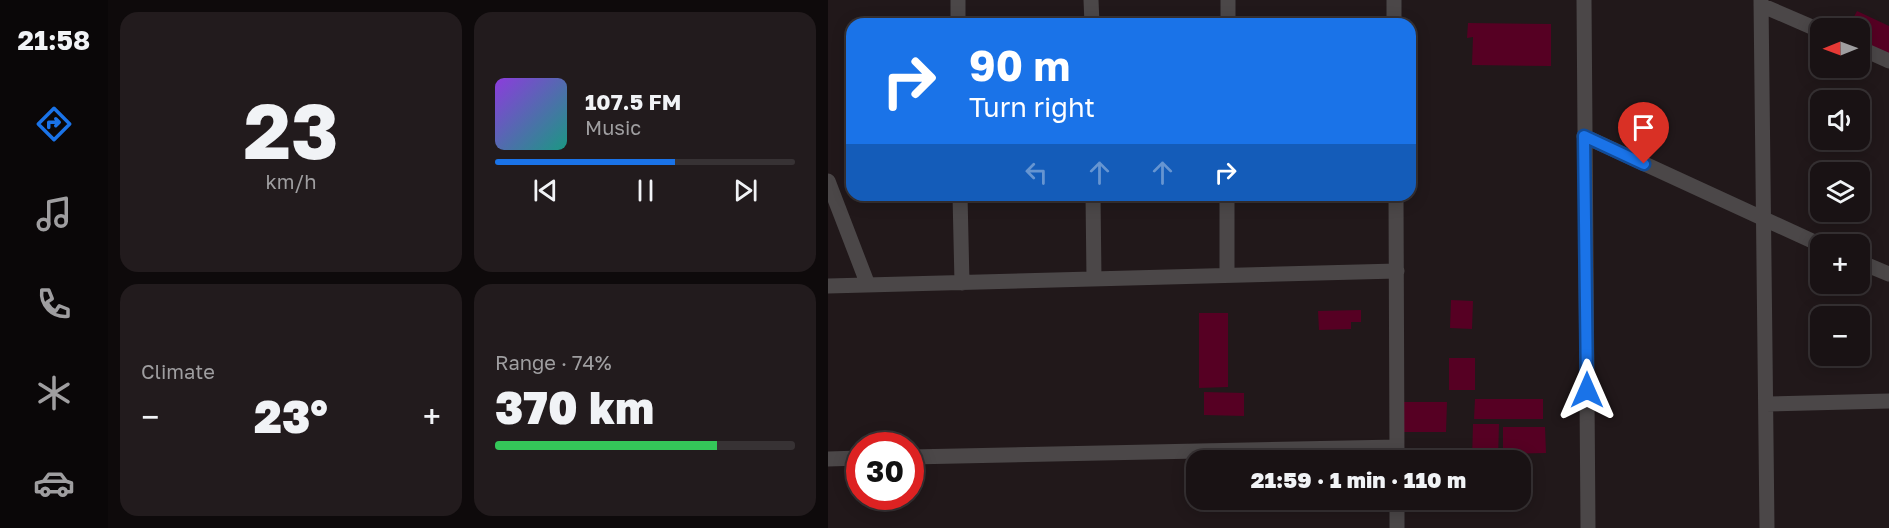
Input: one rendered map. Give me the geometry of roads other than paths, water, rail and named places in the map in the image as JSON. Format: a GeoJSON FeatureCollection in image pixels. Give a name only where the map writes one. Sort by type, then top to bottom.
{"type":"FeatureCollection","features":[{"type":"Feature","properties":{"kind":"street"},"geometry":{"type":"LineString","coordinates":[[958,0],[958,18]]}},
{"type":"Feature","properties":{"kind":"street"},"geometry":{"type":"LineString","coordinates":[[1091,0],[1092,18]]}},
{"type":"Feature","properties":{"kind":"street"},"geometry":{"type":"LineString","coordinates":[[1228,0],[1228,18]]}},
{"type":"Feature","properties":{"kind":"street"},"geometry":{"type":"LineString","coordinates":[[1394,0],[1394,18]]}},
{"type":"Feature","properties":{"kind":"street"},"geometry":{"type":"LineString","coordinates":[[1584,0],[1588,528]]}},
{"type":"Feature","properties":{"kind":"street"},"geometry":{"type":"LineString","coordinates":[[1767,528],[1761,2],[1810,26]]}},
{"type":"Feature","properties":{"kind":"street"},"geometry":{"type":"LineString","coordinates":[[1870,52],[1889,61]]}},
{"type":"Feature","properties":{"kind":"street"},"geometry":{"type":"LineString","coordinates":[[1584,136],[1810,240]]}},
{"type":"Feature","properties":{"kind":"street"},"geometry":{"type":"LineString","coordinates":[[828,181],[868,285]]}},
{"type":"Feature","properties":{"kind":"street"},"geometry":{"type":"LineString","coordinates":[[960,201],[962,283]]}},
{"type":"Feature","properties":{"kind":"street"},"geometry":{"type":"LineString","coordinates":[[1093,201],[1094,279]]}},
{"type":"Feature","properties":{"kind":"street"},"geometry":{"type":"LineString","coordinates":[[1227,201],[1227,275]]}},
{"type":"Feature","properties":{"kind":"street"},"geometry":{"type":"LineString","coordinates":[[1396,201],[1397,450]]}},
{"type":"Feature","properties":{"kind":"street"},"geometry":{"type":"LineString","coordinates":[[1870,266],[1889,274]]}},
{"type":"Feature","properties":{"kind":"street"},"geometry":{"type":"LineString","coordinates":[[828,286],[1397,271]]}},
{"type":"Feature","properties":{"kind":"street"},"geometry":{"type":"LineString","coordinates":[[1766,404],[1889,401]]}},
{"type":"Feature","properties":{"kind":"street"},"geometry":{"type":"LineString","coordinates":[[924,457],[1186,455]]}},
{"type":"Feature","properties":{"kind":"street"},"geometry":{"type":"LineString","coordinates":[[828,459],[846,458]]}},
{"type":"Feature","properties":{"kind":"street"},"geometry":{"type":"LineString","coordinates":[[1397,510],[1397,528]]}}]}
